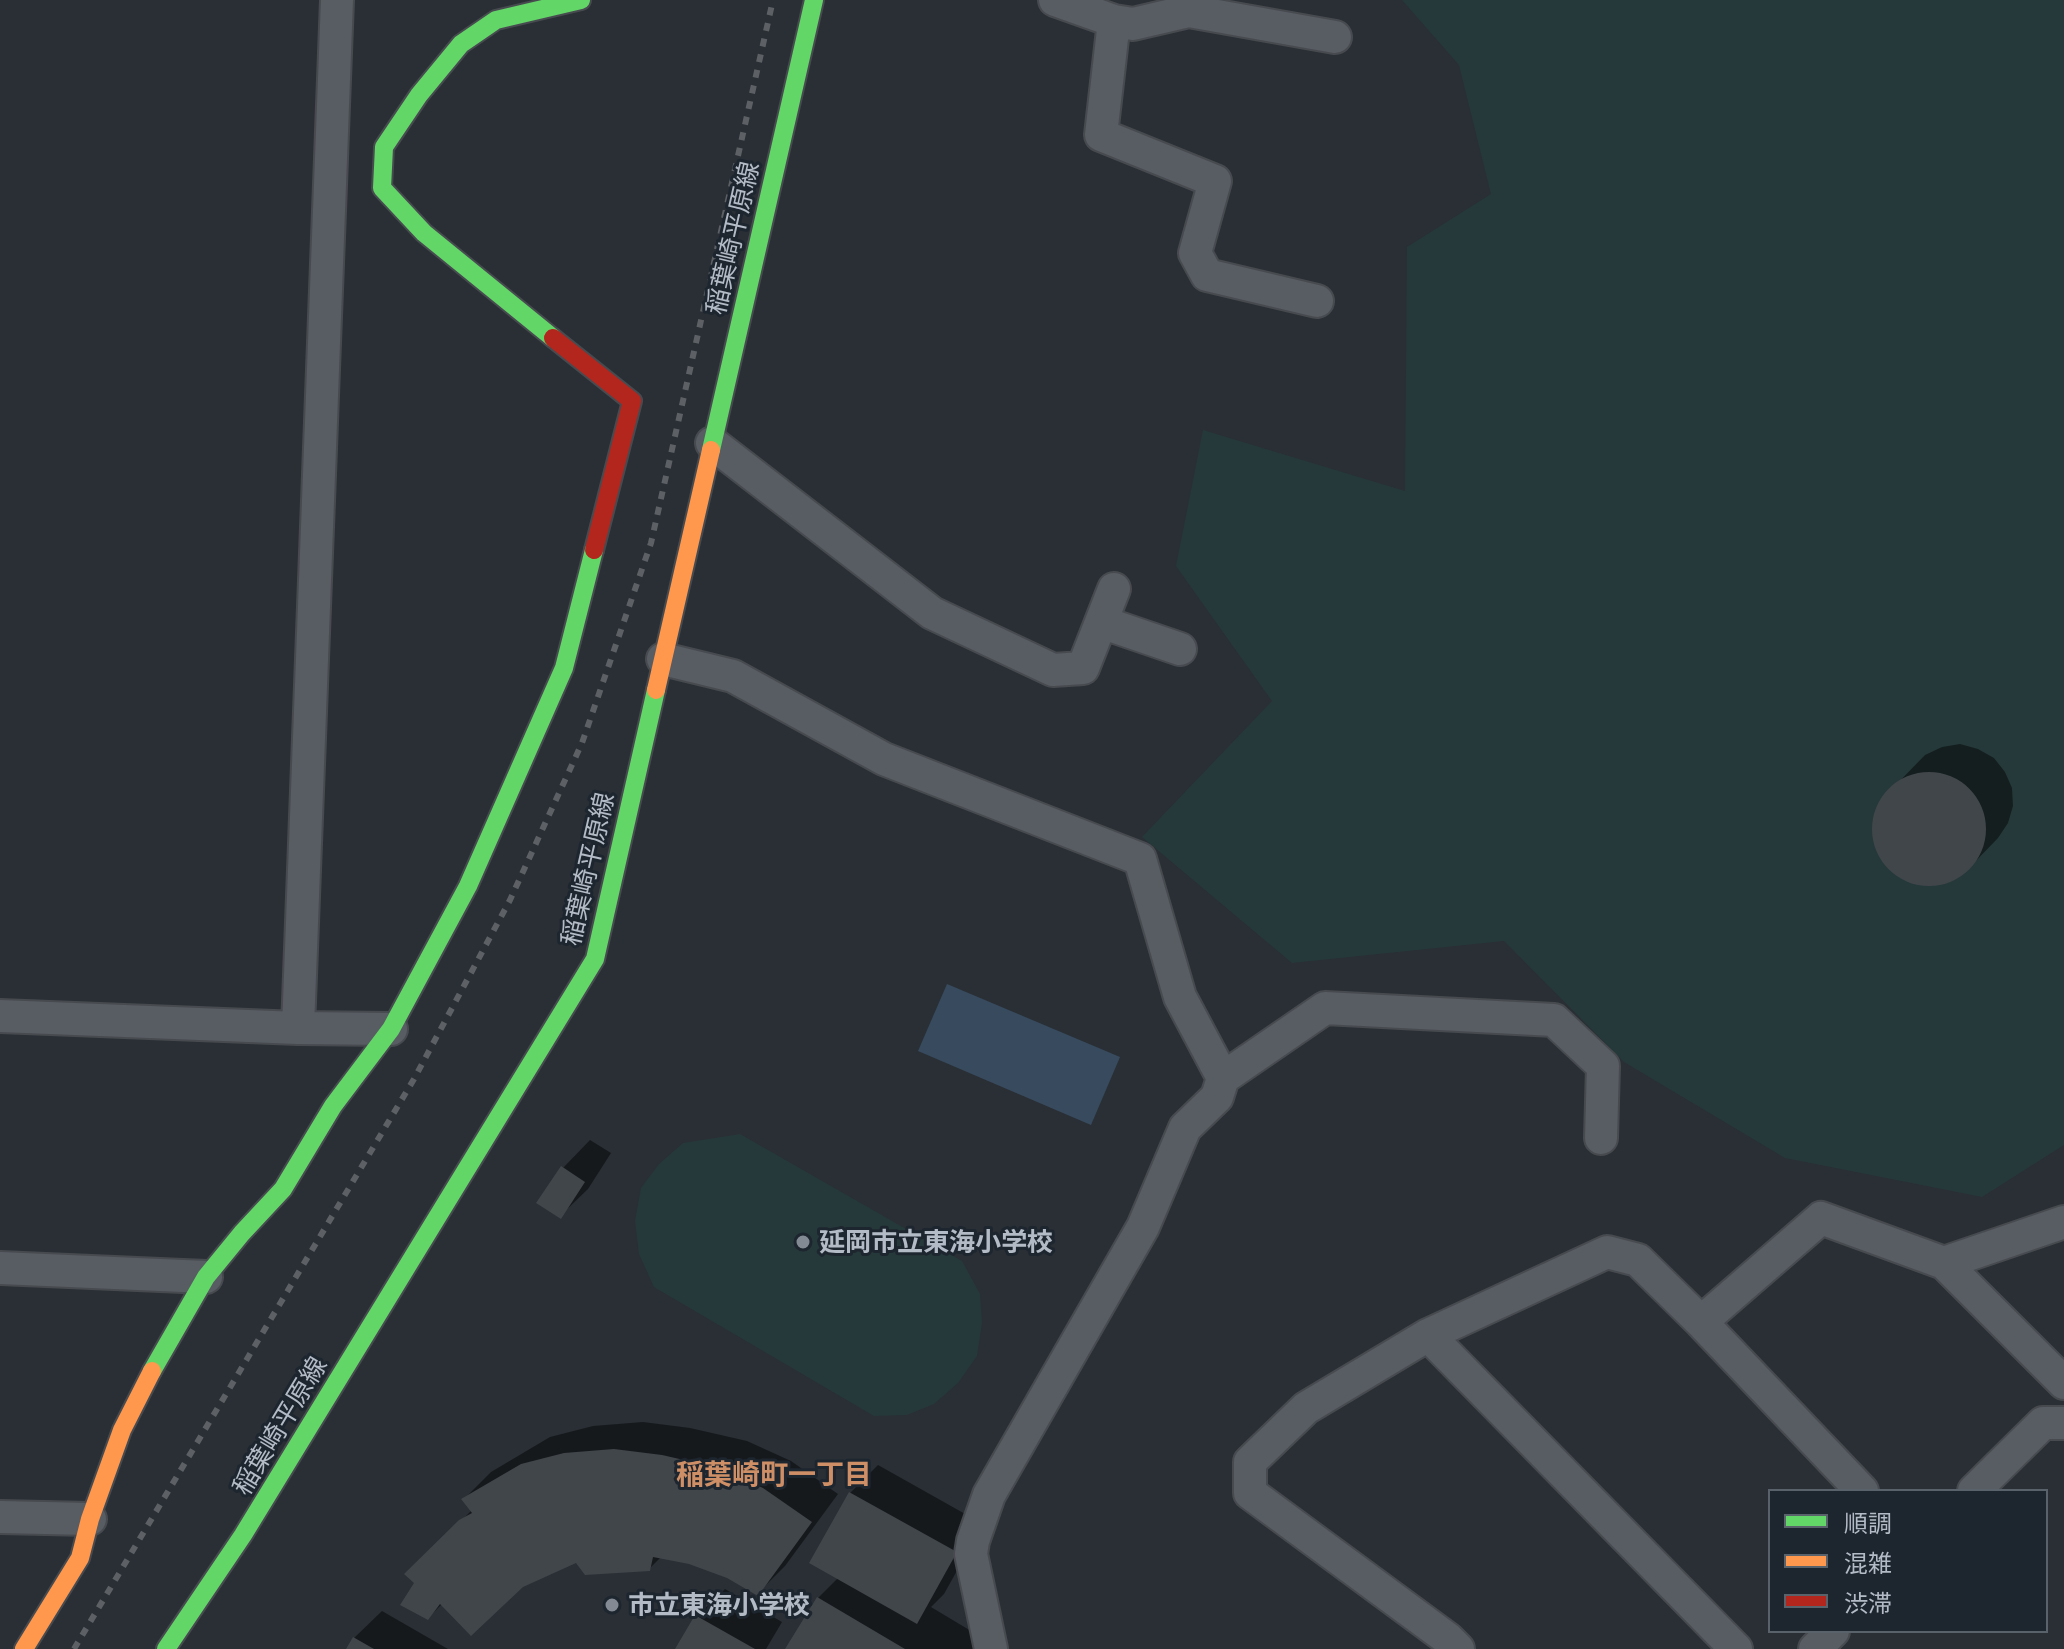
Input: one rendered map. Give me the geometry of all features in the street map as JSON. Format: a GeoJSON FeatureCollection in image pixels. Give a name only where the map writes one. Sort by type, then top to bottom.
{"type":"FeatureCollection","features":[{"type":"Feature","properties":{"kind":"street"},"geometry":{"type":"LineString","coordinates":[[298,1028],[337,0]]}},
{"type":"Feature","properties":{"kind":"street"},"geometry":{"type":"LineString","coordinates":[[24,1649],[80,1558],[90,1519],[122,1430],[206,1277],[283,1189],[333,1106],[391,1029],[468,886],[564,668],[632,401],[424,233],[382,188],[384,147],[419,95],[461,44],[496,20],[581,0]]}},
{"type":"Feature","properties":{"kind":"street","name":"稲葉崎平原線"},"geometry":{"type":"LineString","coordinates":[[166,1649],[243,1535],[595,959],[814,0]]}},
{"type":"Feature","properties":{"kind":"street"},"geometry":{"type":"LineString","coordinates":[[1055,0],[1114,21],[1133,24],[1189,11],[1335,37]]}},
{"type":"Feature","properties":{"kind":"street"},"geometry":{"type":"LineString","coordinates":[[1114,21],[1101,135],[1215,181],[1195,253],[1207,275],[1317,301]]}},
{"type":"Feature","properties":{"kind":"street"},"geometry":{"type":"LineString","coordinates":[[712,443],[932,613],[1053,670],[1083,668],[1114,589]]}},
{"type":"Feature","properties":{"kind":"street"},"geometry":{"type":"LineString","coordinates":[[1101,622],[1180,649]]}},
{"type":"Feature","properties":{"kind":"street"},"geometry":{"type":"LineString","coordinates":[[663,659],[733,676],[884,759],[1140,859],[1180,997],[1223,1078]]}},
{"type":"Feature","properties":{"kind":"street"},"geometry":{"type":"LineString","coordinates":[[991,1649],[971,1554],[989,1495],[1143,1227],[1185,1128],[1217,1097],[1223,1078],[1325,1008],[1554,1020],[1603,1066],[1601,1138]]}},
{"type":"Feature","properties":{"kind":"street"},"geometry":{"type":"LineString","coordinates":[[0,1016],[391,1029]]}},
{"type":"Feature","properties":{"kind":"street"},"geometry":{"type":"LineString","coordinates":[[1701,1322],[1821,1218],[1944,1263],[2064,1383]]}},
{"type":"Feature","properties":{"kind":"street"},"geometry":{"type":"LineString","coordinates":[[1944,1263],[2064,1222]]}},
{"type":"Feature","properties":{"kind":"street"},"geometry":{"type":"LineString","coordinates":[[1458,1649],[1250,1493],[1250,1462],[1306,1408],[1428,1335],[1607,1252],[1638,1260],[1860,1489]]}},
{"type":"Feature","properties":{"kind":"street"},"geometry":{"type":"LineString","coordinates":[[0,1268],[206,1277]]}},
{"type":"Feature","properties":{"kind":"street"},"geometry":{"type":"LineString","coordinates":[[1428,1335],[1736,1649]]}},
{"type":"Feature","properties":{"kind":"street"},"geometry":{"type":"LineString","coordinates":[[1976,1489],[2043,1423],[2064,1423]]}},
{"type":"Feature","properties":{"kind":"street"},"geometry":{"type":"LineString","coordinates":[[0,1517],[90,1519]]}},
{"type":"Feature","properties":{"kind":"street"},"geometry":{"type":"LineString","coordinates":[[1815,1649],[1831,1633]]}},
{"type":"Feature","properties":{"kind":"shaded area"},"geometry":{"type":"Polygon","coordinates":[[[1402,0],[2064,0],[2064,1145],[1982,1197],[1785,1158],[1624,1062],[1504,941],[1292,963],[1142,837],[1272,701],[1176,566],[1203,430],[1405,491],[1407,247],[1491,194],[1459,65],[1402,0]]]}},
{"type":"Feature","properties":{"kind":"shaded area"},"geometry":{"type":"Polygon","coordinates":[[[740,1134],[962,1261],[980,1294],[982,1323],[977,1356],[958,1383],[934,1404],[907,1415],[874,1416],[654,1287],[639,1254],[635,1221],[641,1188],[659,1164],[683,1143],[740,1134]]]}},
{"type":"Feature","properties":{"kind":"water"},"geometry":{"type":"Polygon","coordinates":[[[947,984],[1120,1057],[1091,1125],[918,1051],[947,984]]]}},
{"type":"Feature","properties":{"kind":"building"},"geometry":{"type":"Polygon","coordinates":[[[1929,772],[1951,776],[1969,789],[1982,807],[1986,829],[1982,851],[1969,869],[1951,882],[1929,886],[1907,882],[1889,869],[1876,851],[1872,829],[1876,807],[1889,789],[1907,776],[1929,772]]]}},
{"type":"Feature","properties":{"kind":"building"},"geometry":{"type":"Polygon","coordinates":[[[561,1166],[585,1182],[561,1219],[536,1203],[561,1166]]]}},
{"type":"Feature","properties":{"kind":"building"},"geometry":{"type":"Polygon","coordinates":[[[614,1449],[662,1455],[719,1468],[763,1488],[812,1522],[758,1596],[727,1578],[689,1564],[653,1557],[650,1571],[585,1575],[576,1563],[523,1587],[471,1636],[440,1604],[428,1620],[400,1605],[414,1583],[404,1574],[459,1520],[472,1513],[461,1499],[521,1464],[564,1453],[614,1449]]]}},
{"type":"Feature","properties":{"kind":"building"},"geometry":{"type":"Polygon","coordinates":[[[849,1492],[957,1552],[917,1624],[809,1563],[849,1492]]]}},
{"type":"Feature","properties":{"kind":"building"},"geometry":{"type":"Polygon","coordinates":[[[817,1597],[905,1649],[785,1649],[817,1597]]]}},
{"type":"Feature","properties":{"kind":"building"},"geometry":{"type":"Polygon","coordinates":[[[695,1615],[755,1649],[675,1649],[695,1615]]]}},
{"type":"Feature","properties":{"kind":"building"},"geometry":{"type":"Polygon","coordinates":[[[353,1637],[374,1649],[346,1649],[353,1637]]]}},
{"type":"Feature","properties":{"kind":"railway"},"geometry":{"type":"LineString","coordinates":[[74,1649],[414,1079],[510,900],[582,743],[651,543],[773,0]]}},
{"type":"Feature","properties":{"kind":"traffic: fast"},"geometry":{"type":"LineString","coordinates":[[553,338],[424,233],[382,188],[384,147],[419,95],[461,44],[496,20],[581,0]]}},
{"type":"Feature","properties":{"kind":"traffic: fast"},"geometry":{"type":"LineString","coordinates":[[711,450],[814,0]]}},
{"type":"Feature","properties":{"kind":"traffic: fast"},"geometry":{"type":"LineString","coordinates":[[152,1371],[206,1277],[283,1189],[333,1106],[391,1029],[468,886],[564,668],[594,550]]}},
{"type":"Feature","properties":{"kind":"traffic: fast"},"geometry":{"type":"LineString","coordinates":[[166,1649],[243,1535],[595,959],[656,690]]}},
{"type":"Feature","properties":{"kind":"traffic: slow"},"geometry":{"type":"LineString","coordinates":[[656,690],[711,450]]}},
{"type":"Feature","properties":{"kind":"traffic: slow"},"geometry":{"type":"LineString","coordinates":[[24,1649],[80,1558],[90,1519],[122,1430],[152,1371]]}},
{"type":"Feature","properties":{"kind":"traffic: jam"},"geometry":{"type":"LineString","coordinates":[[553,338],[632,401],[594,550]]}},
{"type":"Feature","properties":{"kind":"place","name":"延岡市立東海小学校"},"geometry":{"type":"Point","coordinates":[803,1242]}},
{"type":"Feature","properties":{"kind":"place","name":"市立東海小学校"},"geometry":{"type":"Point","coordinates":[612,1605]}},
{"type":"Feature","properties":{"kind":"district","name":"稲葉崎町一丁目"},"geometry":{"type":"Point","coordinates":[774,1475]}}]}
